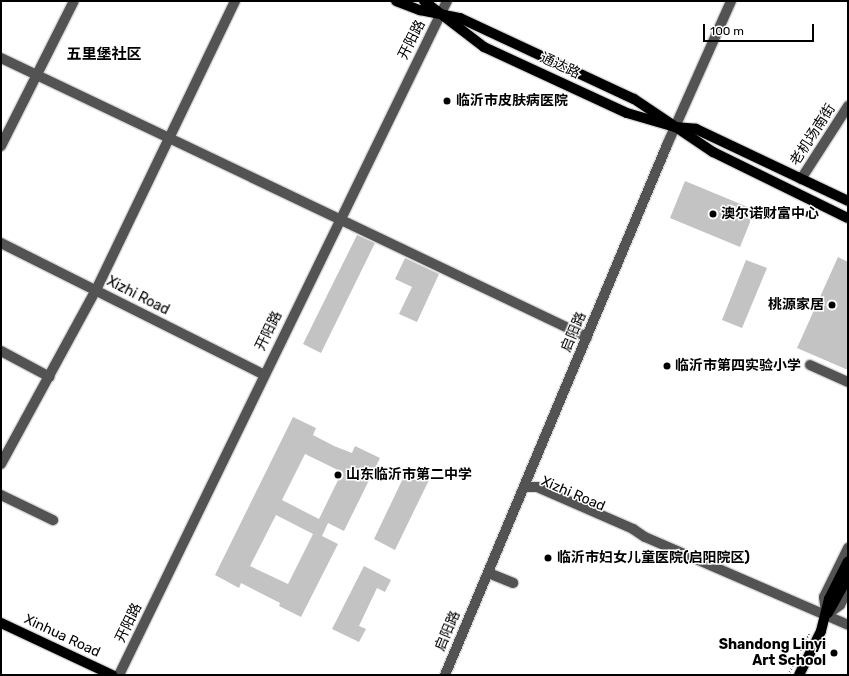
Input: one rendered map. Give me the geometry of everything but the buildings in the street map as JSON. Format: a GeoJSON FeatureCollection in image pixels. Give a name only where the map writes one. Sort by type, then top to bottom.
{"type":"FeatureCollection","features":[{"type":"Feature","properties":{"kind":"main road","name":"通达路"},"geometry":{"type":"LineString","coordinates":[[396,1],[420,10],[442,13],[492,32],[634,99],[713,152],[848,218]]}},
{"type":"Feature","properties":{"kind":"main road","name":"通达路"},"geometry":{"type":"LineString","coordinates":[[424,1],[442,13],[484,47],[627,112],[675,127],[696,129],[848,201]]}},
{"type":"Feature","properties":{"kind":"main road"},"geometry":{"type":"LineString","coordinates":[[799,675],[821,631],[829,599],[848,561]]}},
{"type":"Feature","properties":{"kind":"main road"},"geometry":{"type":"LineString","coordinates":[[792,675],[848,578]]}},
{"type":"Feature","properties":{"kind":"main road","name":"Xinhua Road"},"geometry":{"type":"LineString","coordinates":[[1,623],[112,675]]}},
{"type":"Feature","properties":{"kind":"street"},"geometry":{"type":"LineString","coordinates":[[1,146],[74,1]]}},
{"type":"Feature","properties":{"kind":"street"},"geometry":{"type":"LineString","coordinates":[[1,464],[50,377],[96,290],[235,1]]}},
{"type":"Feature","properties":{"kind":"street","name":"开阳路"},"geometry":{"type":"LineString","coordinates":[[119,675],[263,374],[447,1]]}},
{"type":"Feature","properties":{"kind":"street","name":"启阳路"},"geometry":{"type":"LineString","coordinates":[[445,675],[488,576],[675,127],[731,1]]}},
{"type":"Feature","properties":{"kind":"street"},"geometry":{"type":"LineString","coordinates":[[1,58],[587,337]]}},
{"type":"Feature","properties":{"kind":"street","name":"老机场南街"},"geometry":{"type":"LineString","coordinates":[[801,179],[848,106]]}},
{"type":"Feature","properties":{"kind":"street","name":"Xizhi Road"},"geometry":{"type":"LineString","coordinates":[[1,243],[263,374]]}},
{"type":"Feature","properties":{"kind":"street"},"geometry":{"type":"LineString","coordinates":[[1,351],[50,377]]}},
{"type":"Feature","properties":{"kind":"street"},"geometry":{"type":"LineString","coordinates":[[810,365],[848,382]]}},
{"type":"Feature","properties":{"kind":"street","name":"Xizhi Road"},"geometry":{"type":"LineString","coordinates":[[525,487],[633,535],[645,537],[848,625]]}},
{"type":"Feature","properties":{"kind":"street"},"geometry":{"type":"LineString","coordinates":[[1,495],[53,520]]}},
{"type":"Feature","properties":{"kind":"street"},"geometry":{"type":"LineString","coordinates":[[804,675],[825,633],[826,615],[824,597],[848,548]]}},
{"type":"Feature","properties":{"kind":"street"},"geometry":{"type":"LineString","coordinates":[[488,576],[513,583]]}},
{"type":"Feature","properties":{"kind":"street"},"geometry":{"type":"LineString","coordinates":[[826,615],[840,605],[848,590]]}},
{"type":"Feature","properties":{"kind":"place","name":"临沂市皮肤病医院"},"geometry":{"type":"Point","coordinates":[447,101]}},
{"type":"Feature","properties":{"kind":"place","name":"澳尔诺财富中心"},"geometry":{"type":"Point","coordinates":[713,214]}},
{"type":"Feature","properties":{"kind":"place","name":"桃源家居"},"geometry":{"type":"Point","coordinates":[832,305]}},
{"type":"Feature","properties":{"kind":"place","name":"临沂市第四实验小学"},"geometry":{"type":"Point","coordinates":[667,366]}},
{"type":"Feature","properties":{"kind":"place","name":"山东临沂市第二中学"},"geometry":{"type":"Point","coordinates":[338,475]}},
{"type":"Feature","properties":{"kind":"place","name":"临沂市妇女儿童医院(启阳院区)"},"geometry":{"type":"Point","coordinates":[548,558]}},
{"type":"Feature","properties":{"kind":"place","name":"Shandong Linyi Art School"},"geometry":{"type":"Point","coordinates":[834,653]}},
{"type":"Feature","properties":{"kind":"district","name":"五里堡社区"},"geometry":{"type":"Point","coordinates":[104,55]}}]}
